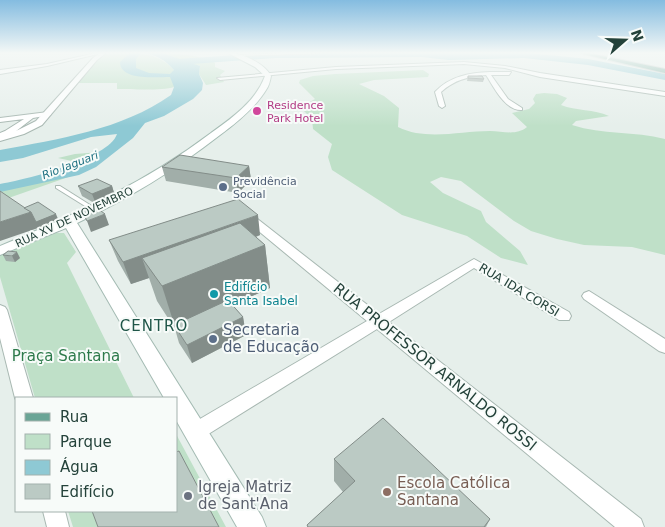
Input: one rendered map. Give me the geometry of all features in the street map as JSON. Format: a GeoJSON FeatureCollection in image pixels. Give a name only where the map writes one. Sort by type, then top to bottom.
{"type":"FeatureCollection","features":[{"type":"Feature","properties":{"kind":"main road"},"geometry":{"type":"LineString","coordinates":[[0,137],[21,132],[39,123],[79,78]]}},
{"type":"Feature","properties":{"kind":"main road","name":"RUA XV DE NOVEMBRO"},"geometry":{"type":"LineString","coordinates":[[0,252],[94,210],[135,189],[231,123],[255,102],[267,85],[267,78]]}},
{"type":"Feature","properties":{"kind":"main road"},"geometry":{"type":"LineString","coordinates":[[69,221],[175,397]]}},
{"type":"Feature","properties":{"kind":"main road"},"geometry":{"type":"LineString","coordinates":[[178,402],[252,527]]}},
{"type":"Feature","properties":{"kind":"street"},"geometry":{"type":"LineString","coordinates":[[442,106],[438,92],[446,84],[462,78]]}},
{"type":"Feature","properties":{"kind":"street"},"geometry":{"type":"LineString","coordinates":[[490,78],[506,100],[520,109]]}},
{"type":"Feature","properties":{"kind":"street"},"geometry":{"type":"LineString","coordinates":[[557,78],[665,94]]}},
{"type":"Feature","properties":{"kind":"street"},"geometry":{"type":"LineString","coordinates":[[0,120],[48,114]]}},
{"type":"Feature","properties":{"kind":"street"},"geometry":{"type":"LineString","coordinates":[[0,137],[34,116]]}},
{"type":"Feature","properties":{"kind":"street","name":"RUA PROFESSOR ARNALDO ROSSI"},"geometry":{"type":"LineString","coordinates":[[236,207],[634,527]]}},
{"type":"Feature","properties":{"kind":"street","name":"RUA IDA CORSI"},"geometry":{"type":"LineString","coordinates":[[378,321],[474,263],[564,316]]}},
{"type":"Feature","properties":{"kind":"street"},"geometry":{"type":"LineString","coordinates":[[589,296],[665,347]]}},
{"type":"Feature","properties":{"kind":"street"},"geometry":{"type":"LineString","coordinates":[[0,310],[24,397]]}},
{"type":"Feature","properties":{"kind":"street"},"geometry":{"type":"LineString","coordinates":[[195,432],[378,321]]}},
{"type":"Feature","properties":{"kind":"street"},"geometry":{"type":"LineString","coordinates":[[54,512],[58,527]]}},
{"type":"Feature","properties":{"kind":"lane"},"geometry":{"type":"LineString","coordinates":[[58,187],[94,210]]}},
{"type":"Feature","properties":{"kind":"green space"},"geometry":{"type":"Polygon","coordinates":[[[81,78],[174,78],[174,87],[154,89],[117,89],[117,83],[78,83],[81,78]]]}},
{"type":"Feature","properties":{"kind":"green space"},"geometry":{"type":"Polygon","coordinates":[[[201,78],[221,78],[224,82],[206,85],[201,78]]]}},
{"type":"Feature","properties":{"kind":"green space"},"geometry":{"type":"Polygon","coordinates":[[[308,78],[417,78],[374,80],[359,84],[384,96],[399,108],[398,127],[420,134],[523,130],[527,127],[512,113],[529,109],[535,103],[533,99],[536,94],[544,93],[557,94],[567,98],[561,105],[609,116],[576,121],[572,125],[595,130],[665,139],[665,255],[632,247],[584,245],[531,231],[514,221],[461,181],[441,177],[430,182],[443,193],[481,211],[486,222],[520,251],[528,265],[501,258],[467,236],[402,215],[332,170],[328,157],[332,144],[313,129],[312,119],[303,110],[302,106],[315,99],[299,83],[300,80],[308,78]]]}},
{"type":"Feature","properties":{"kind":"green space"},"geometry":{"type":"Polygon","coordinates":[[[113,151],[77,174],[0,201],[0,191],[73,167],[72,161],[58,158],[75,154],[113,151]]]}},
{"type":"Feature","properties":{"kind":"green space","name":"Praça Santana"},"geometry":{"type":"Polygon","coordinates":[[[56,233],[64,233],[76,252],[67,263],[134,397],[35,397],[0,277],[0,256],[56,233]]]}},
{"type":"Feature","properties":{"kind":"green space"},"geometry":{"type":"Polygon","coordinates":[[[178,438],[226,527],[73,527],[68,512],[178,512],[178,438]]]}},
{"type":"Feature","properties":{"kind":"water"},"geometry":{"type":"Polygon","coordinates":[[[170,78],[201,78],[203,83],[202,90],[193,99],[164,116],[145,123],[133,138],[96,167],[79,175],[0,192],[0,184],[45,173],[83,160],[111,143],[117,134],[91,137],[23,158],[0,162],[0,150],[89,132],[110,125],[152,107],[171,95],[174,87],[170,78]]]}},
{"type":"Feature","properties":{"kind":"building"},"geometry":{"type":"Polygon","coordinates":[[[180,155],[249,166],[236,178],[162,167],[180,155]]]}},
{"type":"Feature","properties":{"kind":"building"},"geometry":{"type":"Polygon","coordinates":[[[97,179],[112,186],[92,194],[78,186],[97,179]]]}},
{"type":"Feature","properties":{"kind":"building"},"geometry":{"type":"Polygon","coordinates":[[[0,191],[31,212],[0,222],[0,191]]]}},
{"type":"Feature","properties":{"kind":"building"},"geometry":{"type":"Polygon","coordinates":[[[238,199],[258,215],[123,262],[109,240],[238,199]]]}},
{"type":"Feature","properties":{"kind":"building"},"geometry":{"type":"Polygon","coordinates":[[[38,202],[56,214],[36,222],[31,212],[24,208],[38,202]]]}},
{"type":"Feature","properties":{"kind":"building"},"geometry":{"type":"Polygon","coordinates":[[[93,205],[105,214],[87,221],[81,209],[93,205]]]}},
{"type":"Feature","properties":{"kind":"building"},"geometry":{"type":"Polygon","coordinates":[[[240,223],[265,245],[162,286],[142,258],[240,223]]]}},
{"type":"Feature","properties":{"kind":"building"},"geometry":{"type":"Polygon","coordinates":[[[8,251],[17,252],[12,256],[3,255],[8,251]]]}},
{"type":"Feature","properties":{"kind":"building"},"geometry":{"type":"Polygon","coordinates":[[[228,300],[243,317],[187,345],[174,325],[228,300]]]}},
{"type":"Feature","properties":{"kind":"building"},"geometry":{"type":"Polygon","coordinates":[[[383,418],[490,519],[484,527],[308,527],[307,525],[355,481],[334,459],[383,418]]]}},
{"type":"Feature","properties":{"kind":"building","name":"Igreja Matriz de Sant'Ana"},"geometry":{"type":"Polygon","coordinates":[[[178,451],[219,527],[98,527],[92,512],[178,512],[178,451]]]}},
{"type":"Feature","properties":{"kind":"place","name":"Residence Park Hotel"},"geometry":{"type":"Point","coordinates":[257,111]}},
{"type":"Feature","properties":{"kind":"place","name":"Previdência Social"},"geometry":{"type":"Point","coordinates":[223,187]}},
{"type":"Feature","properties":{"kind":"place","name":"Edifício Santa Isabel"},"geometry":{"type":"Point","coordinates":[214,294]}},
{"type":"Feature","properties":{"kind":"place","name":"Secretaria de Educação"},"geometry":{"type":"Point","coordinates":[213,339]}},
{"type":"Feature","properties":{"kind":"place","name":"Escola Católica Santana"},"geometry":{"type":"Point","coordinates":[387,492]}},
{"type":"Feature","properties":{"kind":"place","name":"Igreja Matriz de Sant'Ana"},"geometry":{"type":"Point","coordinates":[188,496]}},
{"type":"Feature","properties":{"kind":"district","name":"CENTRO"},"geometry":{"type":"Point","coordinates":[154,326]}},
{"type":"Feature","properties":{"kind":"water label","name":"Rio Jaguari"},"geometry":{"type":"Point","coordinates":[70,165]}}]}
